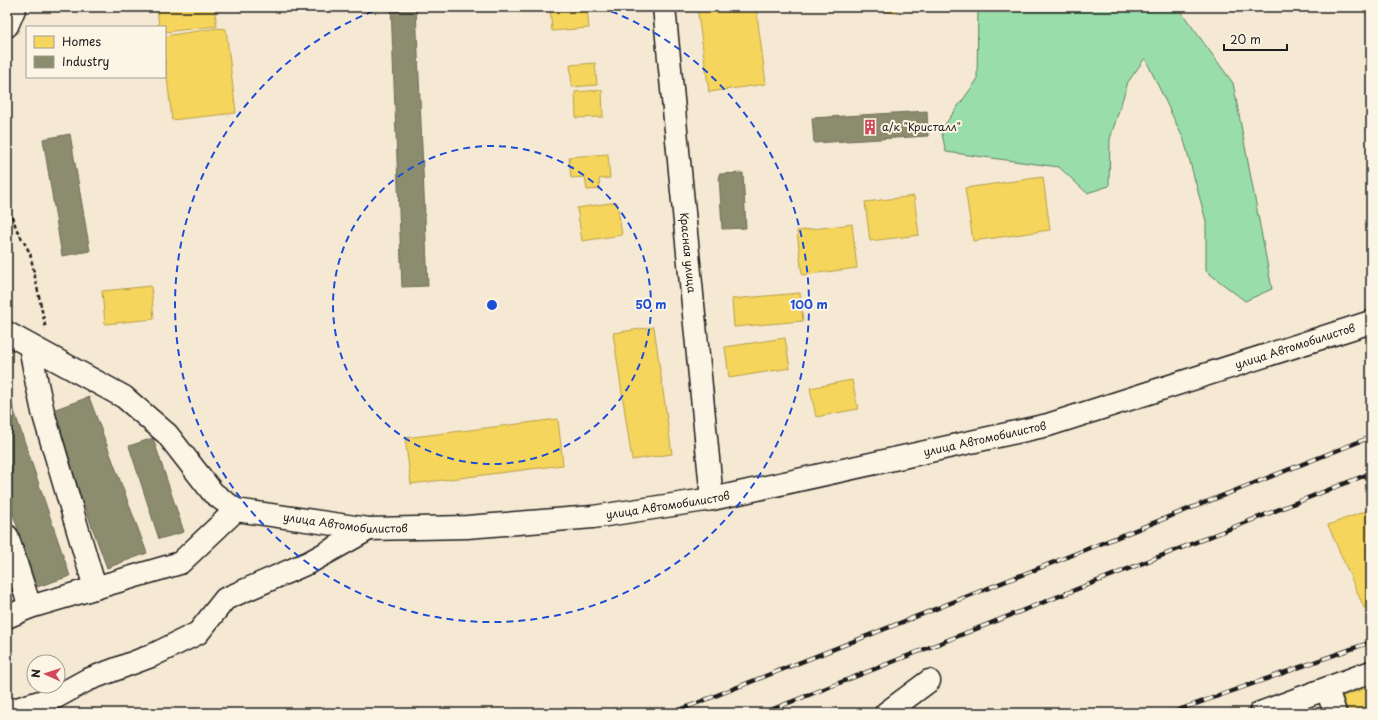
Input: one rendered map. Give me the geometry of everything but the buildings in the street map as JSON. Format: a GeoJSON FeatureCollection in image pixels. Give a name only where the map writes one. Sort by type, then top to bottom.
{"type":"FeatureCollection","features":[{"type":"Feature","properties":{"kind":"street"},"geometry":{"type":"LineString","coordinates":[[7,26],[15,7]]}},
{"type":"Feature","properties":{"kind":"street","name":"Красная улица"},"geometry":{"type":"LineString","coordinates":[[664,7],[712,499]]}},
{"type":"Feature","properties":{"kind":"street","name":"улица Автомобилистов"},"geometry":{"type":"LineString","coordinates":[[7,333],[124,397],[167,434],[213,493],[236,510],[369,529],[467,527],[593,517],[712,499],[1048,425],[1371,322]]}},
{"type":"Feature","properties":{"kind":"street"},"geometry":{"type":"LineString","coordinates":[[30,346],[36,384],[43,412],[95,588]]}},
{"type":"Feature","properties":{"kind":"street"},"geometry":{"type":"LineString","coordinates":[[7,617],[30,607],[180,563],[236,510]]}},
{"type":"Feature","properties":{"kind":"street"},"geometry":{"type":"LineString","coordinates":[[7,712],[56,697],[87,680],[151,656],[198,633],[224,598],[310,562],[369,529]]}},
{"type":"Feature","properties":{"kind":"street"},"geometry":{"type":"LineString","coordinates":[[7,536],[30,607]]}},
{"type":"Feature","properties":{"kind":"street"},"geometry":{"type":"LineString","coordinates":[[1260,713],[1371,672]]}},
{"type":"Feature","properties":{"kind":"street"},"geometry":{"type":"LineString","coordinates":[[886,713],[928,681]]}},
{"type":"Feature","properties":{"kind":"street"},"geometry":{"type":"LineString","coordinates":[[1327,689],[1335,713]]}},
{"type":"Feature","properties":{"kind":"path"},"geometry":{"type":"LineString","coordinates":[[7,203],[17,230],[30,253],[52,358]]}},
{"type":"Feature","properties":{"kind":"green space"},"geometry":{"type":"Polygon","coordinates":[[[978,7],[1181,7],[1182,13],[1233,83],[1272,289],[1245,301],[1206,271],[1206,221],[1184,140],[1145,58],[1128,82],[1110,139],[1109,186],[1087,193],[1059,167],[946,152],[941,130],[977,80],[978,7]]]}},
{"type":"Feature","properties":{"kind":"railway"},"geometry":{"type":"LineString","coordinates":[[672,713],[1371,437]]}},
{"type":"Feature","properties":{"kind":"railway"},"geometry":{"type":"LineString","coordinates":[[763,713],[1371,473]]}},
{"type":"Feature","properties":{"kind":"railway"},"geometry":{"type":"LineString","coordinates":[[1170,713],[1371,642]]}},
{"type":"Feature","properties":{"kind":"place","name":"а/к \"Кристалл\""},"geometry":{"type":"Point","coordinates":[870,127]}}]}
